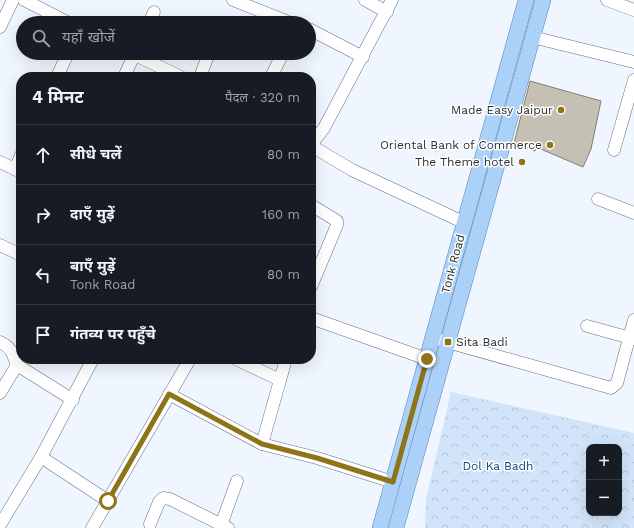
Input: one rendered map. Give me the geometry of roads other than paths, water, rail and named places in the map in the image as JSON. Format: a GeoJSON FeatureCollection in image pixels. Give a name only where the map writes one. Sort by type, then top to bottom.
{"type":"FeatureCollection","features":[{"type":"Feature","properties":{"kind":"main road","name":"Tonk Road"},"geometry":{"type":"LineString","coordinates":[[380,528],[526,0]]}},
{"type":"Feature","properties":{"kind":"main road","name":"Tonk Road"},"geometry":{"type":"LineString","coordinates":[[396,528],[542,0]]}},
{"type":"Feature","properties":{"kind":"street"},"geometry":{"type":"LineString","coordinates":[[0,27],[13,0]]}},
{"type":"Feature","properties":{"kind":"street"},"geometry":{"type":"LineString","coordinates":[[24,0],[55,16]]}},
{"type":"Feature","properties":{"kind":"street"},"geometry":{"type":"LineString","coordinates":[[233,0],[273,16]]}},
{"type":"Feature","properties":{"kind":"street"},"geometry":{"type":"LineString","coordinates":[[365,0],[387,12]]}},
{"type":"Feature","properties":{"kind":"street"},"geometry":{"type":"LineString","coordinates":[[316,140],[363,57],[392,0]]}},
{"type":"Feature","properties":{"kind":"street"},"geometry":{"type":"LineString","coordinates":[[607,0],[634,10]]}},
{"type":"Feature","properties":{"kind":"street"},"geometry":{"type":"LineString","coordinates":[[316,33],[363,57]]}},
{"type":"Feature","properties":{"kind":"street"},"geometry":{"type":"LineString","coordinates":[[532,37],[634,62]]}},
{"type":"Feature","properties":{"kind":"street"},"geometry":{"type":"LineString","coordinates":[[59,72],[65,60]]}},
{"type":"Feature","properties":{"kind":"street"},"geometry":{"type":"LineString","coordinates":[[126,72],[131,60]]}},
{"type":"Feature","properties":{"kind":"street"},"geometry":{"type":"LineString","coordinates":[[146,60],[171,72]]}},
{"type":"Feature","properties":{"kind":"street"},"geometry":{"type":"LineString","coordinates":[[202,72],[206,60]]}},
{"type":"Feature","properties":{"kind":"street"},"geometry":{"type":"LineString","coordinates":[[274,72],[280,60]]}},
{"type":"Feature","properties":{"kind":"street"},"geometry":{"type":"LineString","coordinates":[[614,150],[634,80]]}},
{"type":"Feature","properties":{"kind":"street"},"geometry":{"type":"LineString","coordinates":[[316,148],[352,170],[465,223]]}},
{"type":"Feature","properties":{"kind":"street"},"geometry":{"type":"LineString","coordinates":[[0,162],[16,170]]}},
{"type":"Feature","properties":{"kind":"street"},"geometry":{"type":"LineString","coordinates":[[598,199],[634,213]]}},
{"type":"Feature","properties":{"kind":"street"},"geometry":{"type":"LineString","coordinates":[[316,208],[337,221],[337,225],[316,275]]}},
{"type":"Feature","properties":{"kind":"street"},"geometry":{"type":"LineString","coordinates":[[0,245],[16,253]]}},
{"type":"Feature","properties":{"kind":"street"},"geometry":{"type":"LineString","coordinates":[[316,320],[427,359]]}},
{"type":"Feature","properties":{"kind":"street"},"geometry":{"type":"LineString","coordinates":[[433,338],[611,388],[617,382],[632,338],[634,320]]}},
{"type":"Feature","properties":{"kind":"street"},"geometry":{"type":"LineString","coordinates":[[587,326],[632,338]]}},
{"type":"Feature","properties":{"kind":"street"},"geometry":{"type":"LineString","coordinates":[[0,342],[7,346],[16,357]]}},
{"type":"Feature","properties":{"kind":"street"},"geometry":{"type":"LineString","coordinates":[[0,393],[17,364]]}},
{"type":"Feature","properties":{"kind":"street"},"geometry":{"type":"LineString","coordinates":[[23,364],[73,400]]}},
{"type":"Feature","properties":{"kind":"street"},"geometry":{"type":"LineString","coordinates":[[0,526],[73,400],[91,364]]}},
{"type":"Feature","properties":{"kind":"street"},"geometry":{"type":"LineString","coordinates":[[92,528],[187,364]]}},
{"type":"Feature","properties":{"kind":"street"},"geometry":{"type":"LineString","coordinates":[[246,364],[280,380]]}},
{"type":"Feature","properties":{"kind":"street"},"geometry":{"type":"LineString","coordinates":[[262,444],[285,364]]}},
{"type":"Feature","properties":{"kind":"street"},"geometry":{"type":"LineString","coordinates":[[169,394],[262,444],[317,458],[393,482]]}},
{"type":"Feature","properties":{"kind":"street"},"geometry":{"type":"LineString","coordinates":[[40,457],[108,501]]}},
{"type":"Feature","properties":{"kind":"street"},"geometry":{"type":"LineString","coordinates":[[150,524],[159,502],[163,498],[170,499],[225,527],[237,481]]}},
{"type":"Feature","properties":{"kind":"place","name":"Made Easy Jaipur"},"geometry":{"type":"Point","coordinates":[561,110]}},
{"type":"Feature","properties":{"kind":"place","name":"Oriental Bank of Commerce"},"geometry":{"type":"Point","coordinates":[550,145]}},
{"type":"Feature","properties":{"kind":"place","name":"The Theme hotel"},"geometry":{"type":"Point","coordinates":[522,162]}},
{"type":"Feature","properties":{"kind":"place","name":"Sita Badi"},"geometry":{"type":"Point","coordinates":[448,342]}},
{"type":"Feature","properties":{"kind":"park label","name":"Dol Ka Badh"},"geometry":{"type":"Point","coordinates":[498,466]}}]}
